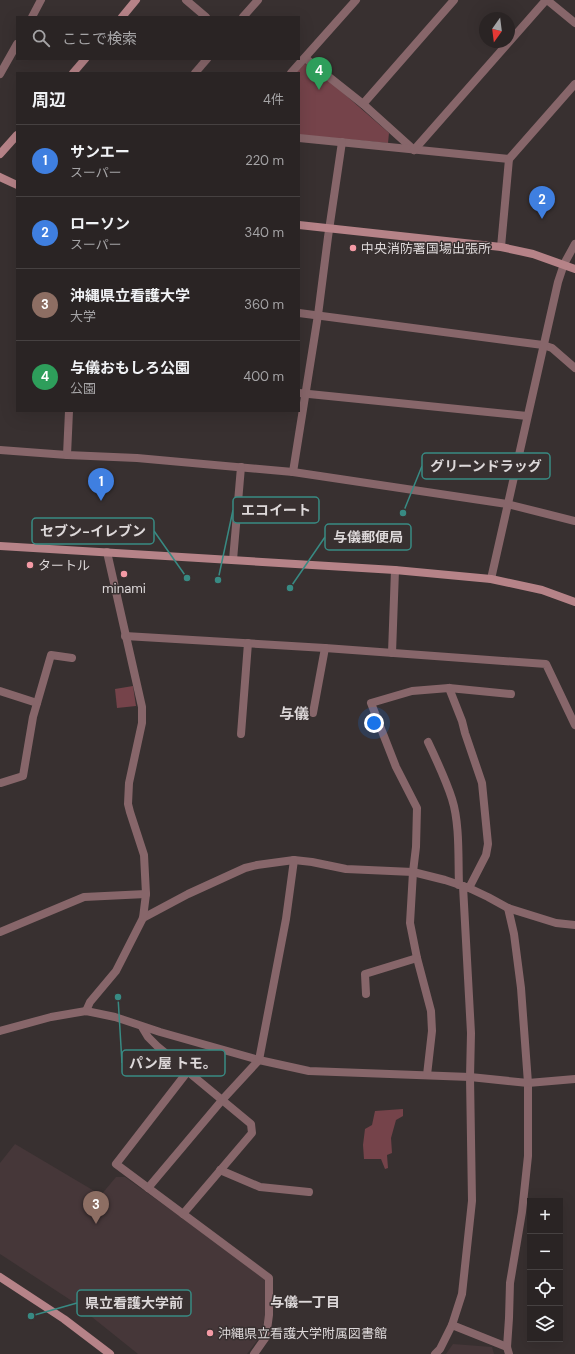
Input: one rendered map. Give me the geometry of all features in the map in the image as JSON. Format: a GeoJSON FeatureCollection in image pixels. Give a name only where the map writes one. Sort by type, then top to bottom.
{"type":"FeatureCollection","features":[{"type":"Feature","properties":{"kind":"street"},"geometry":{"type":"LineString","coordinates":[[33,16],[41,0]]}},
{"type":"Feature","properties":{"kind":"street"},"geometry":{"type":"LineString","coordinates":[[123,16],[136,0]]}},
{"type":"Feature","properties":{"kind":"street"},"geometry":{"type":"LineString","coordinates":[[186,0],[205,16]]}},
{"type":"Feature","properties":{"kind":"street"},"geometry":{"type":"LineString","coordinates":[[244,16],[258,0]]}},
{"type":"Feature","properties":{"kind":"street"},"geometry":{"type":"LineString","coordinates":[[292,72],[356,0]]}},
{"type":"Feature","properties":{"kind":"street"},"geometry":{"type":"LineString","coordinates":[[363,104],[454,0]]}},
{"type":"Feature","properties":{"kind":"street"},"geometry":{"type":"LineString","coordinates":[[414,150],[547,0],[575,23]]}},
{"type":"Feature","properties":{"kind":"street"},"geometry":{"type":"LineString","coordinates":[[0,74],[16,46]]}},
{"type":"Feature","properties":{"kind":"street"},"geometry":{"type":"LineString","coordinates":[[305,58],[363,104],[414,150]]}},
{"type":"Feature","properties":{"kind":"street"},"geometry":{"type":"LineString","coordinates":[[74,72],[84,60]]}},
{"type":"Feature","properties":{"kind":"street"},"geometry":{"type":"LineString","coordinates":[[196,72],[206,60]]}},
{"type":"Feature","properties":{"kind":"street"},"geometry":{"type":"LineString","coordinates":[[501,247],[509,160],[575,84]]}},
{"type":"Feature","properties":{"kind":"street"},"geometry":{"type":"LineString","coordinates":[[0,154],[16,136]]}},
{"type":"Feature","properties":{"kind":"street"},"geometry":{"type":"LineString","coordinates":[[300,138],[509,160]]}},
{"type":"Feature","properties":{"kind":"street"},"geometry":{"type":"LineString","coordinates":[[300,411],[302,393],[318,315],[342,142]]}},
{"type":"Feature","properties":{"kind":"street"},"geometry":{"type":"LineString","coordinates":[[0,177],[16,185]]}},
{"type":"Feature","properties":{"kind":"street"},"geometry":{"type":"LineString","coordinates":[[300,226],[501,247],[533,254],[575,269]]}},
{"type":"Feature","properties":{"kind":"street"},"geometry":{"type":"LineString","coordinates":[[491,579],[558,282],[564,264],[575,244]]}},
{"type":"Feature","properties":{"kind":"street"},"geometry":{"type":"LineString","coordinates":[[300,314],[318,315],[543,345],[552,348],[575,368]]}},
{"type":"Feature","properties":{"kind":"street"},"geometry":{"type":"LineString","coordinates":[[302,393],[527,416]]}},
{"type":"Feature","properties":{"kind":"street"},"geometry":{"type":"LineString","coordinates":[[67,455],[69,412]]}},
{"type":"Feature","properties":{"kind":"street"},"geometry":{"type":"LineString","coordinates":[[293,472],[300,412]]}},
{"type":"Feature","properties":{"kind":"street"},"geometry":{"type":"LineString","coordinates":[[0,450],[138,458],[293,472],[507,504],[575,521]]}},
{"type":"Feature","properties":{"kind":"street"},"geometry":{"type":"LineString","coordinates":[[233,560],[241,467]]}},
{"type":"Feature","properties":{"kind":"street"},"geometry":{"type":"LineString","coordinates":[[0,546],[395,570],[491,579],[542,590],[575,602]]}},
{"type":"Feature","properties":{"kind":"street"},"geometry":{"type":"LineString","coordinates":[[86,1011],[90,1002],[116,971],[143,918],[146,894],[144,855],[128,804],[129,783],[142,723],[142,707],[107,552]]}},
{"type":"Feature","properties":{"kind":"street"},"geometry":{"type":"LineString","coordinates":[[392,653],[395,570]]}},
{"type":"Feature","properties":{"kind":"street"},"geometry":{"type":"LineString","coordinates":[[125,636],[325,648],[546,664],[575,726]]}},
{"type":"Feature","properties":{"kind":"street"},"geometry":{"type":"LineString","coordinates":[[241,734],[248,643]]}},
{"type":"Feature","properties":{"kind":"street"},"geometry":{"type":"LineString","coordinates":[[313,713],[325,648]]}},
{"type":"Feature","properties":{"kind":"street"},"geometry":{"type":"LineString","coordinates":[[1,783],[23,776],[33,717],[51,655],[72,658]]}},
{"type":"Feature","properties":{"kind":"street"},"geometry":{"type":"LineString","coordinates":[[427,1075],[432,1031],[431,1011],[417,958],[410,923],[412,872],[416,847],[417,808],[396,767],[371,703],[412,690],[449,688],[510,694]]}},
{"type":"Feature","properties":{"kind":"street"},"geometry":{"type":"LineString","coordinates":[[449,688],[462,721],[464,734],[482,783],[488,844],[486,855],[464,887]]}},
{"type":"Feature","properties":{"kind":"street"},"geometry":{"type":"LineString","coordinates":[[0,691],[37,703]]}},
{"type":"Feature","properties":{"kind":"street"},"geometry":{"type":"LineString","coordinates":[[428,742],[442,773],[452,801],[458,837],[464,887],[471,1033],[470,1076],[472,1201],[462,1294],[452,1325],[440,1349],[434,1354]]}},
{"type":"Feature","properties":{"kind":"street"},"geometry":{"type":"LineString","coordinates":[[143,918],[188,894],[245,868],[260,864],[294,860],[346,869],[412,872],[464,887],[488,897],[508,908],[556,923],[575,925]]}},
{"type":"Feature","properties":{"kind":"street"},"geometry":{"type":"LineString","coordinates":[[148,1188],[223,1099],[259,1060],[286,919],[294,860]]}},
{"type":"Feature","properties":{"kind":"street"},"geometry":{"type":"LineString","coordinates":[[0,932],[84,897],[146,894]]}},
{"type":"Feature","properties":{"kind":"street"},"geometry":{"type":"LineString","coordinates":[[452,1325],[508,1351],[510,1283],[522,1212],[528,1156],[528,1083],[522,988],[514,934],[508,908]]}},
{"type":"Feature","properties":{"kind":"street"},"geometry":{"type":"LineString","coordinates":[[366,994],[365,974],[417,958]]}},
{"type":"Feature","properties":{"kind":"street"},"geometry":{"type":"LineString","coordinates":[[0,1031],[86,1011],[115,1017],[142,1027],[259,1060],[309,1071],[470,1076],[528,1083],[575,1079]]}},
{"type":"Feature","properties":{"kind":"street"},"geometry":{"type":"LineString","coordinates":[[142,1027],[148,1037],[157,1046],[223,1099],[251,1124],[252,1133],[183,1214]]}},
{"type":"Feature","properties":{"kind":"street"},"geometry":{"type":"LineString","coordinates":[[188,1071],[116,1164],[269,1278],[270,1315],[266,1337],[254,1354]]}},
{"type":"Feature","properties":{"kind":"street"},"geometry":{"type":"LineString","coordinates":[[220,1170],[260,1187],[309,1192]]}},
{"type":"Feature","properties":{"kind":"street"},"geometry":{"type":"LineString","coordinates":[[0,1278],[64,1319],[110,1354]]}},
{"type":"Feature","properties":{"kind":"shaded area"},"geometry":{"type":"Polygon","coordinates":[[[304,64],[311,65],[389,133],[388,143],[300,135],[300,72],[297,72],[304,64]]]}},
{"type":"Feature","properties":{"kind":"shaded area"},"geometry":{"type":"Polygon","coordinates":[[[133,686],[136,706],[117,708],[115,689],[133,686]]]}},
{"type":"Feature","properties":{"kind":"shaded area"},"geometry":{"type":"Polygon","coordinates":[[[403,1109],[403,1116],[396,1120],[391,1138],[392,1153],[387,1155],[388,1168],[385,1169],[381,1159],[364,1159],[363,1145],[365,1129],[372,1125],[375,1111],[403,1109]]]}},
{"type":"Feature","properties":{"kind":"shaded area"},"geometry":{"type":"Polygon","coordinates":[[[15,1144],[101,1195],[116,1177],[125,1177],[266,1278],[267,1311],[259,1338],[247,1354],[138,1354],[72,1301],[0,1254],[0,1163],[15,1144]]]}},
{"type":"Feature","properties":{"kind":"shaded area"},"geometry":{"type":"Polygon","coordinates":[[[453,1344],[492,1347],[494,1354],[446,1354],[453,1344]]]}},
{"type":"Feature","properties":{"kind":"place","name":"与儀おもしろ公園"},"geometry":{"type":"Point","coordinates":[319,90]}},
{"type":"Feature","properties":{"kind":"place","name":"ローソン"},"geometry":{"type":"Point","coordinates":[542,219]}},
{"type":"Feature","properties":{"kind":"place","name":"中央消防署国場出張所"},"geometry":{"type":"Point","coordinates":[353,248]}},
{"type":"Feature","properties":{"kind":"place","name":"サンエー"},"geometry":{"type":"Point","coordinates":[101,501]}},
{"type":"Feature","properties":{"kind":"place","name":"グリーンドラッグ"},"geometry":{"type":"Point","coordinates":[403,513]}},
{"type":"Feature","properties":{"kind":"place","name":"タートル"},"geometry":{"type":"Point","coordinates":[30,565]}},
{"type":"Feature","properties":{"kind":"place","name":"minami"},"geometry":{"type":"Point","coordinates":[124,574]}},
{"type":"Feature","properties":{"kind":"place","name":"セブン-イレブン"},"geometry":{"type":"Point","coordinates":[187,578]}},
{"type":"Feature","properties":{"kind":"place","name":"エコイート"},"geometry":{"type":"Point","coordinates":[218,580]}},
{"type":"Feature","properties":{"kind":"place","name":"与儀郵便局"},"geometry":{"type":"Point","coordinates":[290,588]}},
{"type":"Feature","properties":{"kind":"place","name":"パン屋 トモ。"},"geometry":{"type":"Point","coordinates":[118,997]}},
{"type":"Feature","properties":{"kind":"place","name":"沖縄県立看護大学"},"geometry":{"type":"Point","coordinates":[96,1224]}},
{"type":"Feature","properties":{"kind":"place","name":"県立看護大学前"},"geometry":{"type":"Point","coordinates":[31,1316]}},
{"type":"Feature","properties":{"kind":"place","name":"沖縄県立看護大学附属図書館"},"geometry":{"type":"Point","coordinates":[210,1333]}},
{"type":"Feature","properties":{"kind":"district","name":"与儀"},"geometry":{"type":"Point","coordinates":[294,714]}},
{"type":"Feature","properties":{"kind":"district","name":"与儀一丁目"},"geometry":{"type":"Point","coordinates":[305,1302]}}]}
